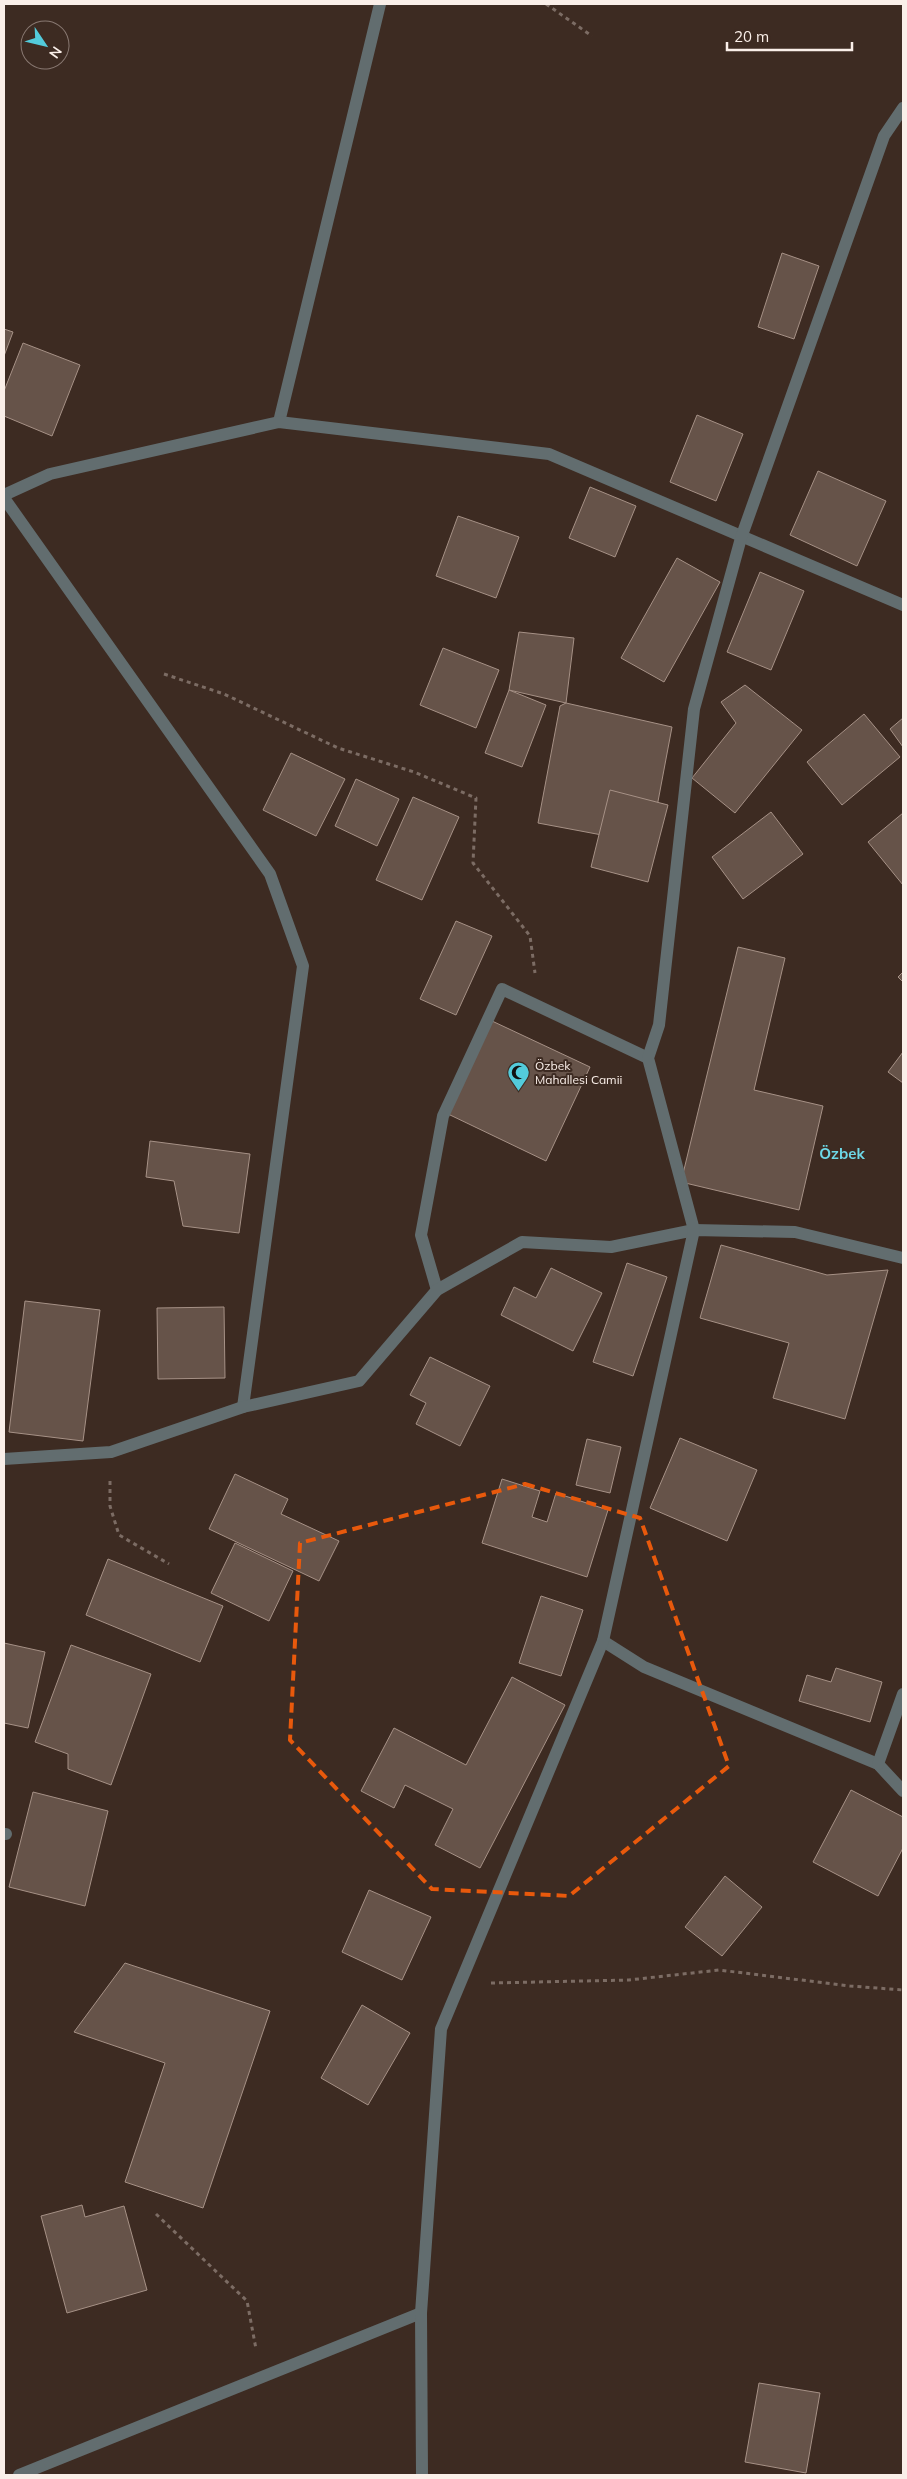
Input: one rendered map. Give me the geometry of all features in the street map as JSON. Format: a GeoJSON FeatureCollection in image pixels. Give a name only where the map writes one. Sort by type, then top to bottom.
{"type":"FeatureCollection","features":[{"type":"Feature","properties":{"kind":"street"},"geometry":{"type":"LineString","coordinates":[[279,422],[380,4]]}},
{"type":"Feature","properties":{"kind":"street"},"geometry":{"type":"LineString","coordinates":[[422,2475],[421,2312],[441,2029],[603,1641],[694,1230],[648,1058],[659,1026],[694,710],[741,538],[884,136],[903,108]]}},
{"type":"Feature","properties":{"kind":"street"},"geometry":{"type":"LineString","coordinates":[[243,1407],[302,966],[270,874],[4,497],[50,474],[279,422],[549,454],[741,538],[903,605]]}},
{"type":"Feature","properties":{"kind":"street"},"geometry":{"type":"LineString","coordinates":[[437,1290],[421,1236],[443,1116],[502,988],[648,1058]]}},
{"type":"Feature","properties":{"kind":"street"},"geometry":{"type":"LineString","coordinates":[[4,1459],[111,1452],[243,1407],[359,1381],[437,1290],[522,1242],[611,1247],[694,1230],[795,1232],[903,1258]]}},
{"type":"Feature","properties":{"kind":"street"},"geometry":{"type":"LineString","coordinates":[[603,1641],[644,1667],[878,1764],[903,1791]]}},
{"type":"Feature","properties":{"kind":"street"},"geometry":{"type":"LineString","coordinates":[[878,1764],[903,1694]]}},
{"type":"Feature","properties":{"kind":"street"},"geometry":{"type":"LineString","coordinates":[[20,2475],[421,2312]]}},
{"type":"Feature","properties":{"kind":"path"},"geometry":{"type":"LineString","coordinates":[[546,4],[592,36]]}},
{"type":"Feature","properties":{"kind":"path"},"geometry":{"type":"LineString","coordinates":[[161,673],[224,694],[338,748],[414,772],[476,798],[473,863],[530,936],[540,1005]]}},
{"type":"Feature","properties":{"kind":"path"},"geometry":{"type":"LineString","coordinates":[[111,1452],[110,1506],[119,1535],[169,1564]]}},
{"type":"Feature","properties":{"kind":"path"},"geometry":{"type":"LineString","coordinates":[[460,1984],[629,1980],[719,1970],[850,1986],[903,1990]]}},
{"type":"Feature","properties":{"kind":"path"},"geometry":{"type":"LineString","coordinates":[[156,2214],[247,2301],[262,2377]]}},
{"type":"Feature","properties":{"kind":"highlighted area"},"geometry":{"type":"Polygon","coordinates":[[[525,1484],[640,1518],[729,1766],[569,1896],[432,1889],[290,1740],[300,1543],[525,1484]]]}},
{"type":"Feature","properties":{"kind":"building"},"geometry":{"type":"Polygon","coordinates":[[[782,253],[819,266],[794,339],[758,327],[782,253]]]}},
{"type":"Feature","properties":{"kind":"building"},"geometry":{"type":"Polygon","coordinates":[[[4,329],[13,332],[4,356],[4,329]]]}},
{"type":"Feature","properties":{"kind":"building"},"geometry":{"type":"Polygon","coordinates":[[[23,343],[80,365],[52,436],[4,416],[4,391],[23,343]]]}},
{"type":"Feature","properties":{"kind":"building"},"geometry":{"type":"Polygon","coordinates":[[[697,415],[743,434],[716,501],[670,482],[697,415]]]}},
{"type":"Feature","properties":{"kind":"building"},"geometry":{"type":"Polygon","coordinates":[[[818,471],[886,501],[857,566],[790,535],[818,471]]]}},
{"type":"Feature","properties":{"kind":"building"},"geometry":{"type":"Polygon","coordinates":[[[590,487],[636,506],[615,557],[569,538],[590,487]]]}},
{"type":"Feature","properties":{"kind":"building"},"geometry":{"type":"Polygon","coordinates":[[[458,516],[519,537],[496,598],[436,576],[458,516]]]}},
{"type":"Feature","properties":{"kind":"building"},"geometry":{"type":"Polygon","coordinates":[[[677,558],[720,582],[664,682],[621,658],[677,558]]]}},
{"type":"Feature","properties":{"kind":"building"},"geometry":{"type":"Polygon","coordinates":[[[760,572],[804,591],[771,670],[727,652],[760,572]]]}},
{"type":"Feature","properties":{"kind":"building"},"geometry":{"type":"Polygon","coordinates":[[[519,632],[574,638],[566,703],[509,690],[519,632]]]}},
{"type":"Feature","properties":{"kind":"building"},"geometry":{"type":"Polygon","coordinates":[[[443,648],[499,670],[476,728],[420,705],[443,648]]]}},
{"type":"Feature","properties":{"kind":"building"},"geometry":{"type":"Polygon","coordinates":[[[745,685],[802,730],[735,813],[692,778],[736,723],[721,702],[745,685]]]}},
{"type":"Feature","properties":{"kind":"building"},"geometry":{"type":"Polygon","coordinates":[[[509,690],[546,705],[522,767],[485,753],[509,690]]]}},
{"type":"Feature","properties":{"kind":"building"},"geometry":{"type":"Polygon","coordinates":[[[566,703],[672,727],[650,844],[538,823],[560,706],[566,703]]]}},
{"type":"Feature","properties":{"kind":"building"},"geometry":{"type":"Polygon","coordinates":[[[864,714],[900,757],[842,805],[807,762],[864,714]]]}},
{"type":"Feature","properties":{"kind":"building"},"geometry":{"type":"Polygon","coordinates":[[[903,718],[903,747],[890,729],[903,718]]]}},
{"type":"Feature","properties":{"kind":"building"},"geometry":{"type":"Polygon","coordinates":[[[291,753],[345,779],[316,836],[263,810],[291,753]]]}},
{"type":"Feature","properties":{"kind":"building"},"geometry":{"type":"Polygon","coordinates":[[[356,779],[399,799],[377,846],[335,826],[356,779]]]}},
{"type":"Feature","properties":{"kind":"building"},"geometry":{"type":"Polygon","coordinates":[[[610,790],[668,805],[648,882],[591,867],[610,790]]]}},
{"type":"Feature","properties":{"kind":"building"},"geometry":{"type":"Polygon","coordinates":[[[413,797],[459,817],[422,900],[376,880],[413,797]]]}},
{"type":"Feature","properties":{"kind":"building"},"geometry":{"type":"Polygon","coordinates":[[[771,812],[803,854],[743,899],[712,857],[771,812]]]}},
{"type":"Feature","properties":{"kind":"building"},"geometry":{"type":"Polygon","coordinates":[[[903,813],[903,885],[868,842],[903,813]]]}},
{"type":"Feature","properties":{"kind":"building"},"geometry":{"type":"Polygon","coordinates":[[[456,921],[492,936],[456,1015],[420,999],[456,921]]]}},
{"type":"Feature","properties":{"kind":"building"},"geometry":{"type":"Polygon","coordinates":[[[738,947],[785,958],[754,1090],[823,1106],[799,1210],[681,1182],[738,947]]]}},
{"type":"Feature","properties":{"kind":"building"},"geometry":{"type":"Polygon","coordinates":[[[903,972],[903,982],[898,977],[903,972]]]}},
{"type":"Feature","properties":{"kind":"building","name":"Özbek Mahallesi Camii"},"geometry":{"type":"Polygon","coordinates":[[[492,1021],[590,1067],[546,1161],[448,1114],[492,1021]]]}},
{"type":"Feature","properties":{"kind":"building"},"geometry":{"type":"Polygon","coordinates":[[[903,1052],[903,1083],[888,1072],[903,1052]]]}},
{"type":"Feature","properties":{"kind":"building"},"geometry":{"type":"Polygon","coordinates":[[[150,1141],[250,1154],[239,1233],[183,1226],[174,1181],[146,1177],[150,1141]]]}},
{"type":"Feature","properties":{"kind":"building"},"geometry":{"type":"Polygon","coordinates":[[[721,1245],[827,1275],[888,1270],[845,1419],[773,1398],[789,1343],[700,1318],[721,1245]]]}},
{"type":"Feature","properties":{"kind":"building"},"geometry":{"type":"Polygon","coordinates":[[[627,1263],[667,1277],[633,1376],[593,1362],[627,1263]]]}},
{"type":"Feature","properties":{"kind":"building"},"geometry":{"type":"Polygon","coordinates":[[[551,1268],[602,1293],[573,1351],[501,1315],[514,1287],[536,1298],[551,1268]]]}},
{"type":"Feature","properties":{"kind":"building"},"geometry":{"type":"Polygon","coordinates":[[[25,1301],[100,1310],[83,1441],[9,1432],[25,1301]]]}},
{"type":"Feature","properties":{"kind":"building"},"geometry":{"type":"Polygon","coordinates":[[[224,1307],[225,1378],[158,1379],[157,1308],[224,1307]]]}},
{"type":"Feature","properties":{"kind":"building"},"geometry":{"type":"Polygon","coordinates":[[[430,1357],[490,1386],[460,1446],[416,1424],[426,1403],[410,1395],[430,1357]]]}},
{"type":"Feature","properties":{"kind":"building"},"geometry":{"type":"Polygon","coordinates":[[[680,1438],[757,1470],[727,1541],[650,1508],[680,1438]]]}},
{"type":"Feature","properties":{"kind":"building"},"geometry":{"type":"Polygon","coordinates":[[[587,1439],[621,1447],[610,1493],[576,1485],[587,1439]]]}},
{"type":"Feature","properties":{"kind":"building"},"geometry":{"type":"Polygon","coordinates":[[[235,1474],[288,1499],[281,1514],[339,1541],[319,1581],[209,1529],[235,1474]]]}},
{"type":"Feature","properties":{"kind":"building"},"geometry":{"type":"Polygon","coordinates":[[[502,1479],[540,1491],[532,1517],[547,1522],[556,1493],[608,1510],[587,1577],[482,1543],[502,1479]]]}},
{"type":"Feature","properties":{"kind":"building"},"geometry":{"type":"Polygon","coordinates":[[[235,1543],[293,1571],[269,1621],[211,1593],[235,1543]]]}},
{"type":"Feature","properties":{"kind":"building"},"geometry":{"type":"Polygon","coordinates":[[[108,1559],[223,1606],[200,1662],[86,1615],[108,1559]]]}},
{"type":"Feature","properties":{"kind":"building"},"geometry":{"type":"Polygon","coordinates":[[[541,1596],[583,1610],[561,1676],[519,1663],[541,1596]]]}},
{"type":"Feature","properties":{"kind":"building"},"geometry":{"type":"Polygon","coordinates":[[[4,1643],[45,1652],[28,1728],[4,1723],[4,1643]]]}},
{"type":"Feature","properties":{"kind":"building"},"geometry":{"type":"Polygon","coordinates":[[[71,1645],[151,1674],[111,1785],[68,1769],[68,1754],[35,1742],[71,1645]]]}},
{"type":"Feature","properties":{"kind":"building"},"geometry":{"type":"Polygon","coordinates":[[[836,1668],[882,1682],[870,1722],[799,1701],[807,1675],[831,1682],[836,1668]]]}},
{"type":"Feature","properties":{"kind":"building"},"geometry":{"type":"Polygon","coordinates":[[[512,1677],[565,1705],[480,1868],[435,1845],[453,1809],[405,1785],[394,1808],[361,1791],[394,1728],[466,1765],[512,1677]]]}},
{"type":"Feature","properties":{"kind":"building"},"geometry":{"type":"Polygon","coordinates":[[[851,1790],[903,1817],[903,1848],[878,1896],[813,1862],[851,1790]]]}},
{"type":"Feature","properties":{"kind":"building"},"geometry":{"type":"Polygon","coordinates":[[[33,1792],[108,1811],[85,1906],[9,1887],[33,1792]]]}},
{"type":"Feature","properties":{"kind":"building"},"geometry":{"type":"Polygon","coordinates":[[[725,1876],[762,1907],[722,1956],[685,1927],[725,1876]]]}},
{"type":"Feature","properties":{"kind":"building"},"geometry":{"type":"Polygon","coordinates":[[[369,1890],[431,1917],[402,1980],[342,1952],[369,1890]]]}},
{"type":"Feature","properties":{"kind":"building"},"geometry":{"type":"Polygon","coordinates":[[[125,1963],[270,2011],[203,2208],[125,2182],[165,2063],[74,2032],[125,1963]]]}},
{"type":"Feature","properties":{"kind":"building"},"geometry":{"type":"Polygon","coordinates":[[[362,2005],[410,2033],[368,2105],[321,2078],[362,2005]]]}},
{"type":"Feature","properties":{"kind":"building"},"geometry":{"type":"Polygon","coordinates":[[[82,2205],[85,2217],[124,2206],[147,2290],[67,2313],[41,2216],[82,2205]]]}},
{"type":"Feature","properties":{"kind":"building"},"geometry":{"type":"Polygon","coordinates":[[[759,2383],[820,2393],[806,2473],[745,2462],[759,2383]]]}},
{"type":"Feature","properties":{"kind":"place","name":"Özbek Mahallesi Camii"},"geometry":{"type":"Point","coordinates":[519,1091]}},
{"type":"Feature","properties":{"kind":"district","name":"Özbek"},"geometry":{"type":"Point","coordinates":[842,1153]}}]}
